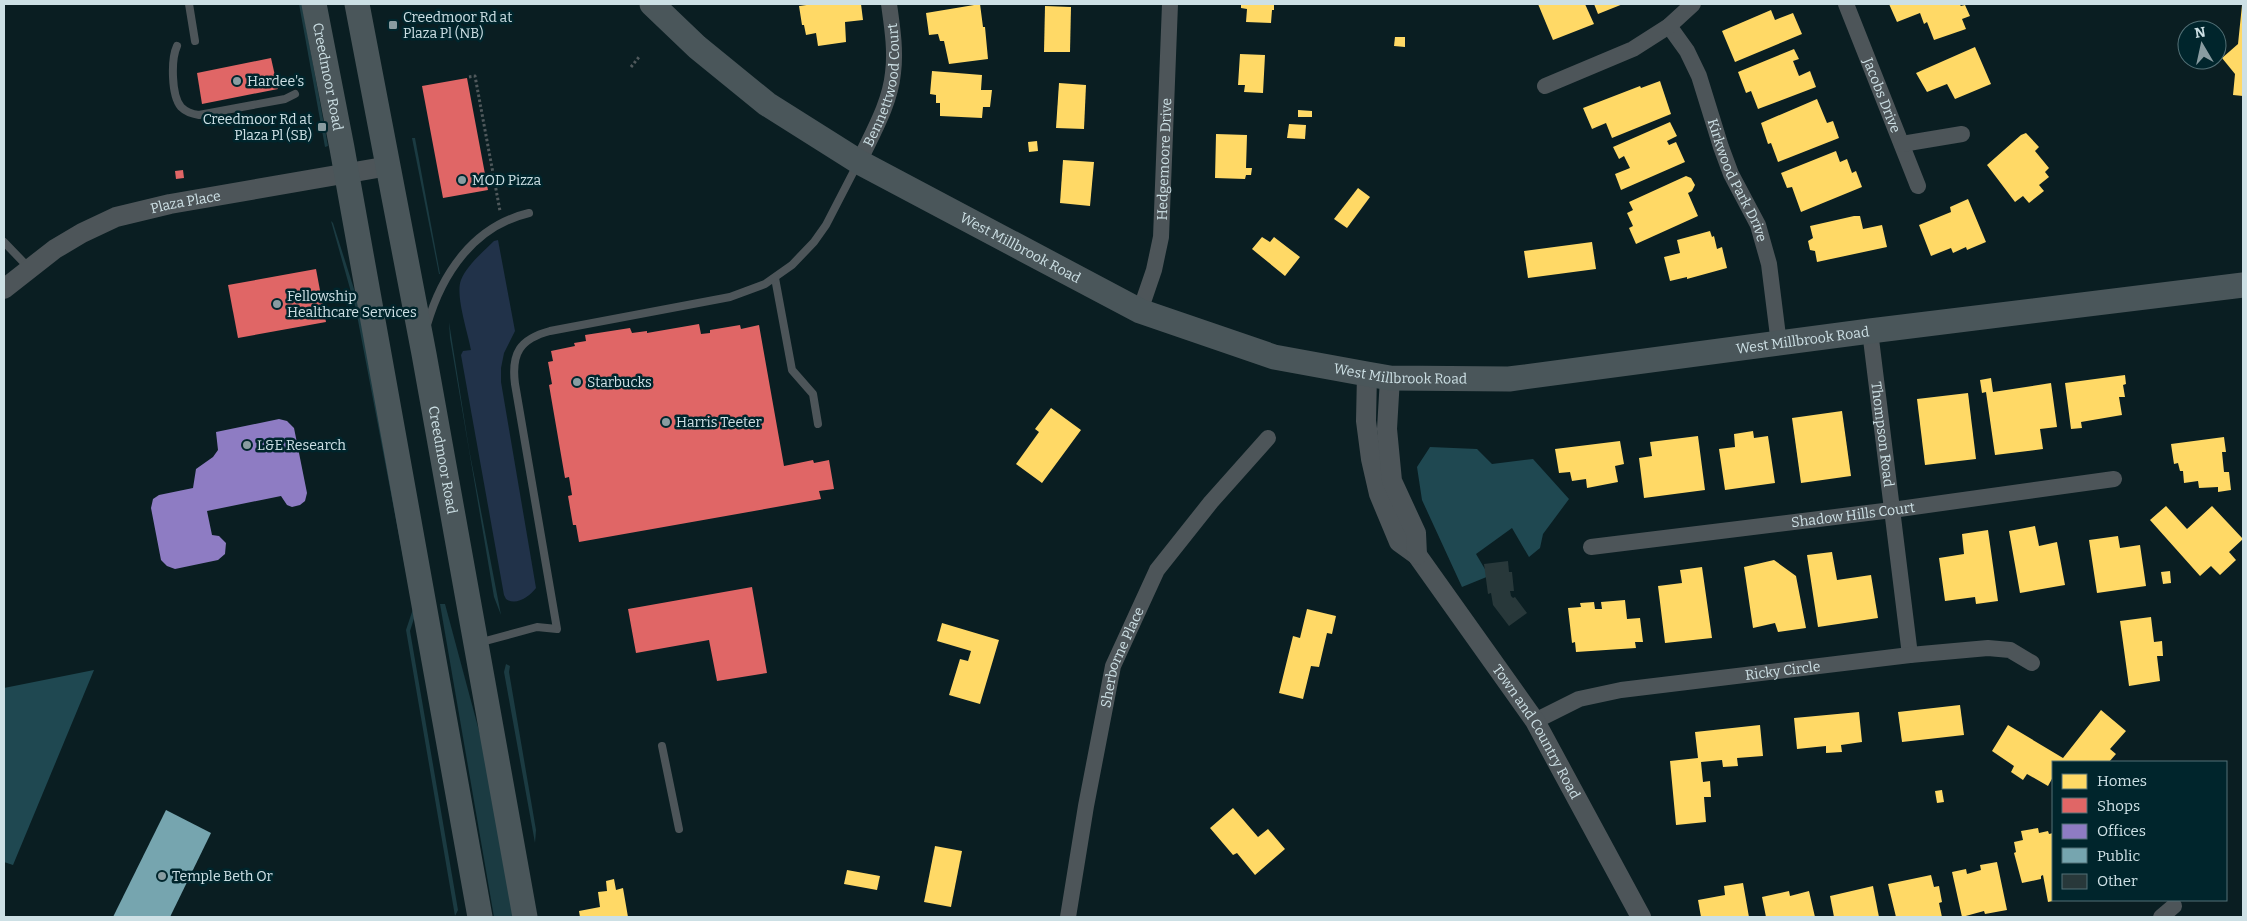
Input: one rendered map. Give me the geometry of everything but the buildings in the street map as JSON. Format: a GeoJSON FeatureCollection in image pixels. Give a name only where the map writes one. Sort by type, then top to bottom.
{"type":"FeatureCollection","features":[{"type":"Feature","properties":{"kind":"main road","name":"Creedmoor Road"},"geometry":{"type":"LineString","coordinates":[[314,4],[347,173],[480,917]]}},
{"type":"Feature","properties":{"kind":"main road","name":"Creedmoor Road"},"geometry":{"type":"LineString","coordinates":[[357,4],[424,354],[524,917]]}},
{"type":"Feature","properties":{"kind":"main road","name":"West Millbrook Road"},"geometry":{"type":"LineString","coordinates":[[652,4],[697,47],[768,104],[859,162],[1140,311],[1274,357],[1379,376],[1509,379],[1870,331],[2243,285]]}},
{"type":"Feature","properties":{"kind":"street","name":"Bennettwood Court"},"geometry":{"type":"LineString","coordinates":[[859,162],[883,109],[893,73],[893,29],[889,4]]}},
{"type":"Feature","properties":{"kind":"street","name":"Hedgemoore Drive"},"geometry":{"type":"LineString","coordinates":[[1140,311],[1154,270],[1161,237],[1170,4]]}},
{"type":"Feature","properties":{"kind":"street"},"geometry":{"type":"LineString","coordinates":[[1545,86],[1633,49],[1669,26],[1694,4]]}},
{"type":"Feature","properties":{"kind":"street","name":"Jacobs Drive"},"geometry":{"type":"LineString","coordinates":[[1846,4],[1918,186]]}},
{"type":"Feature","properties":{"kind":"street","name":"Kirkwood Park Drive"},"geometry":{"type":"LineString","coordinates":[[1669,26],[1687,51],[1700,76],[1731,174],[1758,225],[1769,264],[1779,344]]}},
{"type":"Feature","properties":{"kind":"street"},"geometry":{"type":"LineString","coordinates":[[1902,144],[1962,134]]}},
{"type":"Feature","properties":{"kind":"street","name":"Plaza Place"},"geometry":{"type":"LineString","coordinates":[[4,289],[29,268],[82,233],[116,217],[170,204],[389,166]]}},
{"type":"Feature","properties":{"kind":"street","name":"Thompson Road"},"geometry":{"type":"LineString","coordinates":[[1870,331],[1910,655]]}},
{"type":"Feature","properties":{"kind":"street","name":"Town and Country Road"},"geometry":{"type":"LineString","coordinates":[[1379,376],[1392,481],[1416,533],[1417,555],[1535,721],[1641,917]]}},
{"type":"Feature","properties":{"kind":"street","name":"Sherborne Place"},"geometry":{"type":"LineString","coordinates":[[1068,917],[1086,806],[1113,666],[1157,570],[1211,502],[1268,438]]}},
{"type":"Feature","properties":{"kind":"street","name":"Shadow Hills Court"},"geometry":{"type":"LineString","coordinates":[[1591,547],[1892,510],[2114,478]]}},
{"type":"Feature","properties":{"kind":"street","name":"Ricky Circle"},"geometry":{"type":"LineString","coordinates":[[1535,721],[1579,699],[1621,690],[1910,655],[1988,648],[2010,650],[2032,663]]}},
{"type":"Feature","properties":{"kind":"street"},"geometry":{"type":"LineString","coordinates":[[2161,917],[2174,906]]}},
{"type":"Feature","properties":{"kind":"lane"},"geometry":{"type":"LineString","coordinates":[[189,4],[195,41]]}},
{"type":"Feature","properties":{"kind":"lane"},"geometry":{"type":"LineString","coordinates":[[178,46],[173,55],[172,65],[178,101],[181,107],[191,114],[199,115],[285,99],[295,94]]}},
{"type":"Feature","properties":{"kind":"lane"},"geometry":{"type":"LineString","coordinates":[[476,643],[538,627],[557,629],[515,384],[515,356],[521,345],[532,337],[547,332],[730,297],[748,292],[775,278],[792,266],[814,242],[826,225],[859,162]]}},
{"type":"Feature","properties":{"kind":"lane"},"geometry":{"type":"LineString","coordinates":[[424,354],[426,331],[431,313],[450,270],[472,242],[512,216],[528,213]]}},
{"type":"Feature","properties":{"kind":"lane"},"geometry":{"type":"LineString","coordinates":[[4,242],[29,268]]}},
{"type":"Feature","properties":{"kind":"lane"},"geometry":{"type":"LineString","coordinates":[[775,278],[792,370],[813,394],[818,424]]}},
{"type":"Feature","properties":{"kind":"lane"},"geometry":{"type":"LineString","coordinates":[[662,746],[679,829]]}},
{"type":"Feature","properties":{"kind":"path"},"geometry":{"type":"LineString","coordinates":[[631,67],[639,57]]}},
{"type":"Feature","properties":{"kind":"path"},"geometry":{"type":"LineString","coordinates":[[469,77],[475,76],[500,211]]}},
{"type":"Feature","properties":{"kind":"shaded area"},"geometry":{"type":"Polygon","coordinates":[[[299,4],[302,4],[328,146],[325,147],[299,4]]]}},
{"type":"Feature","properties":{"kind":"shaded area"},"geometry":{"type":"Polygon","coordinates":[[[412,138],[415,138],[440,274],[439,274],[412,138]]]}},
{"type":"Feature","properties":{"kind":"shaded area"},"geometry":{"type":"Polygon","coordinates":[[[331,221],[361,311],[417,609],[410,631],[458,910],[455,916],[406,630],[413,609],[356,310],[331,221]]]}},
{"type":"Feature","properties":{"kind":"shaded area"},"geometry":{"type":"Polygon","coordinates":[[[498,240],[515,331],[504,353],[501,382],[536,588],[526,597],[514,602],[506,599],[504,595],[461,355],[463,351],[471,350],[461,304],[461,280],[467,269],[476,259],[494,241],[498,240]]]}},
{"type":"Feature","properties":{"kind":"shaded area"},"geometry":{"type":"Polygon","coordinates":[[[449,322],[469,449],[501,615],[494,597],[450,338],[449,322]]]}},
{"type":"Feature","properties":{"kind":"shaded area"},"geometry":{"type":"Polygon","coordinates":[[[1430,447],[1477,449],[1492,464],[1533,459],[1569,499],[1543,534],[1540,548],[1529,557],[1512,528],[1476,554],[1489,576],[1462,587],[1422,500],[1417,467],[1430,447]]]}},
{"type":"Feature","properties":{"kind":"shaded area"},"geometry":{"type":"Polygon","coordinates":[[[440,604],[445,604],[482,742],[513,917],[494,917],[440,604]]]}},
{"type":"Feature","properties":{"kind":"shaded area"},"geometry":{"type":"Polygon","coordinates":[[[506,664],[510,666],[509,672],[536,830],[535,843],[504,672],[506,664]]]}},
{"type":"Feature","properties":{"kind":"shaded area"},"geometry":{"type":"Polygon","coordinates":[[[94,670],[13,865],[4,862],[4,688],[94,670]]]}},
{"type":"Feature","properties":{"kind":"place","name":"Creedmoor Rd at Plaza Pl (NB)"},"geometry":{"type":"Point","coordinates":[393,25]}},
{"type":"Feature","properties":{"kind":"place","name":"Hardee's"},"geometry":{"type":"Point","coordinates":[237,81]}},
{"type":"Feature","properties":{"kind":"place","name":"Creedmoor Rd at Plaza Pl (SB)"},"geometry":{"type":"Point","coordinates":[322,127]}},
{"type":"Feature","properties":{"kind":"place","name":"MOD Pizza"},"geometry":{"type":"Point","coordinates":[462,180]}},
{"type":"Feature","properties":{"kind":"place","name":"Fellowship Healthcare Services"},"geometry":{"type":"Point","coordinates":[277,304]}},
{"type":"Feature","properties":{"kind":"place","name":"Starbucks"},"geometry":{"type":"Point","coordinates":[577,382]}},
{"type":"Feature","properties":{"kind":"place","name":"Harris Teeter"},"geometry":{"type":"Point","coordinates":[666,422]}},
{"type":"Feature","properties":{"kind":"place","name":"L&E Research"},"geometry":{"type":"Point","coordinates":[247,445]}},
{"type":"Feature","properties":{"kind":"place","name":"Temple Beth Or"},"geometry":{"type":"Point","coordinates":[162,876]}}]}
